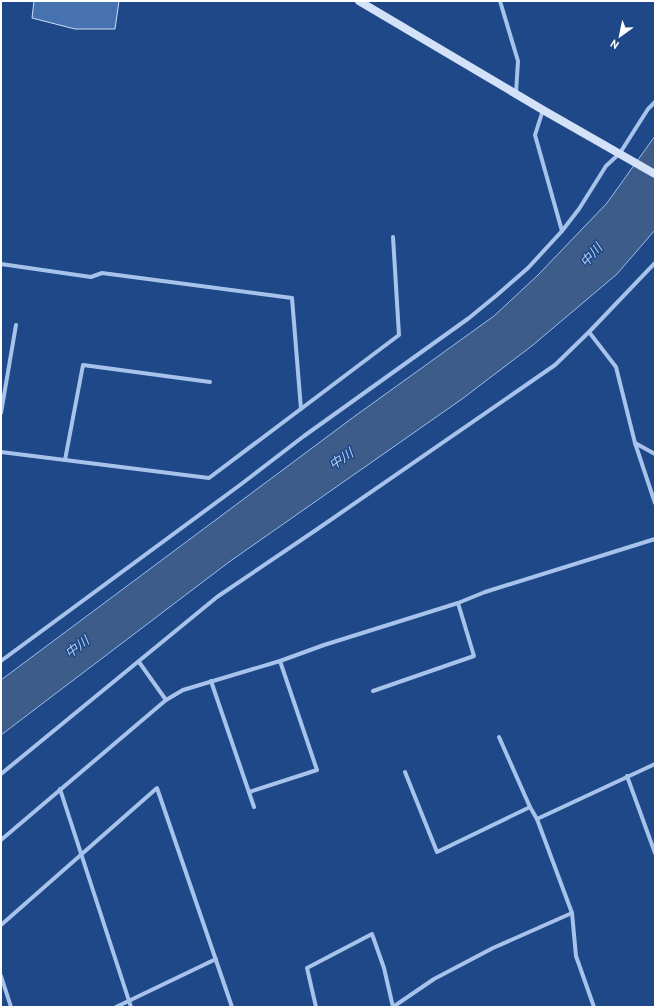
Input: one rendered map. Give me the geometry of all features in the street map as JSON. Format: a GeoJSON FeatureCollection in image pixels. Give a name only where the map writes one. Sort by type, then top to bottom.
{"type":"FeatureCollection","features":[{"type":"Feature","properties":{"kind":"street"},"geometry":{"type":"LineString","coordinates":[[359,1],[542,110],[655,174]]}},
{"type":"Feature","properties":{"kind":"street"},"geometry":{"type":"LineString","coordinates":[[500,1],[518,61],[516,94]]}},
{"type":"Feature","properties":{"kind":"street"},"geometry":{"type":"LineString","coordinates":[[1,661],[304,436],[469,318],[497,295],[528,268],[562,232],[580,209],[606,166],[620,153],[648,110],[655,102]]}},
{"type":"Feature","properties":{"kind":"street"},"geometry":{"type":"LineString","coordinates":[[542,110],[535,135],[562,232]]}},
{"type":"Feature","properties":{"kind":"street"},"geometry":{"type":"LineString","coordinates":[[1,452],[209,478],[399,336],[393,237]]}},
{"type":"Feature","properties":{"kind":"street"},"geometry":{"type":"LineString","coordinates":[[1,774],[217,597],[554,365],[589,332],[655,262]]}},
{"type":"Feature","properties":{"kind":"street"},"geometry":{"type":"LineString","coordinates":[[1,264],[91,277],[102,273],[292,298],[301,408]]}},
{"type":"Feature","properties":{"kind":"street"},"geometry":{"type":"LineString","coordinates":[[1,412],[16,325]]}},
{"type":"Feature","properties":{"kind":"street"},"geometry":{"type":"LineString","coordinates":[[589,332],[616,366],[635,442],[655,503]]}},
{"type":"Feature","properties":{"kind":"street"},"geometry":{"type":"LineString","coordinates":[[65,460],[83,365],[210,382]]}},
{"type":"Feature","properties":{"kind":"street"},"geometry":{"type":"LineString","coordinates":[[635,442],[655,454]]}},
{"type":"Feature","properties":{"kind":"street"},"geometry":{"type":"LineString","coordinates":[[1,840],[166,700],[183,690],[280,661],[324,645],[458,603],[485,592],[655,539]]}},
{"type":"Feature","properties":{"kind":"street"},"geometry":{"type":"LineString","coordinates":[[373,691],[474,656],[458,603]]}},
{"type":"Feature","properties":{"kind":"street"},"geometry":{"type":"LineString","coordinates":[[249,792],[317,770],[280,661]]}},
{"type":"Feature","properties":{"kind":"street"},"geometry":{"type":"LineString","coordinates":[[139,662],[166,700]]}},
{"type":"Feature","properties":{"kind":"street"},"geometry":{"type":"LineString","coordinates":[[210,681],[254,807]]}},
{"type":"Feature","properties":{"kind":"street"},"geometry":{"type":"LineString","coordinates":[[499,737],[530,807],[537,819],[572,913],[576,956],[594,1007]]}},
{"type":"Feature","properties":{"kind":"street"},"geometry":{"type":"LineString","coordinates":[[537,819],[655,764]]}},
{"type":"Feature","properties":{"kind":"street"},"geometry":{"type":"LineString","coordinates":[[405,772],[437,852],[530,807]]}},
{"type":"Feature","properties":{"kind":"street"},"geometry":{"type":"LineString","coordinates":[[627,776],[655,853]]}},
{"type":"Feature","properties":{"kind":"street"},"geometry":{"type":"LineString","coordinates":[[1,925],[158,788],[232,1007]]}},
{"type":"Feature","properties":{"kind":"street"},"geometry":{"type":"LineString","coordinates":[[60,789],[131,1007]]}},
{"type":"Feature","properties":{"kind":"street"},"geometry":{"type":"LineString","coordinates":[[316,1007],[307,968],[372,934],[384,968],[393,1007],[434,979],[492,948],[572,913]]}},
{"type":"Feature","properties":{"kind":"street"},"geometry":{"type":"LineString","coordinates":[[116,1007],[216,959]]}},
{"type":"Feature","properties":{"kind":"street"},"geometry":{"type":"LineString","coordinates":[[1,976],[11,1007]]}},
{"type":"Feature","properties":{"kind":"water","name":"中川"},"geometry":{"type":"Polygon","coordinates":[[[655,136],[655,230],[617,274],[533,345],[462,399],[229,562],[1,735],[1,680],[355,416],[494,316],[538,275],[607,203],[655,136]]]}},
{"type":"Feature","properties":{"kind":"building"},"geometry":{"type":"Polygon","coordinates":[[[34,1],[119,1],[115,29],[75,29],[32,18],[34,1]]]}}]}
